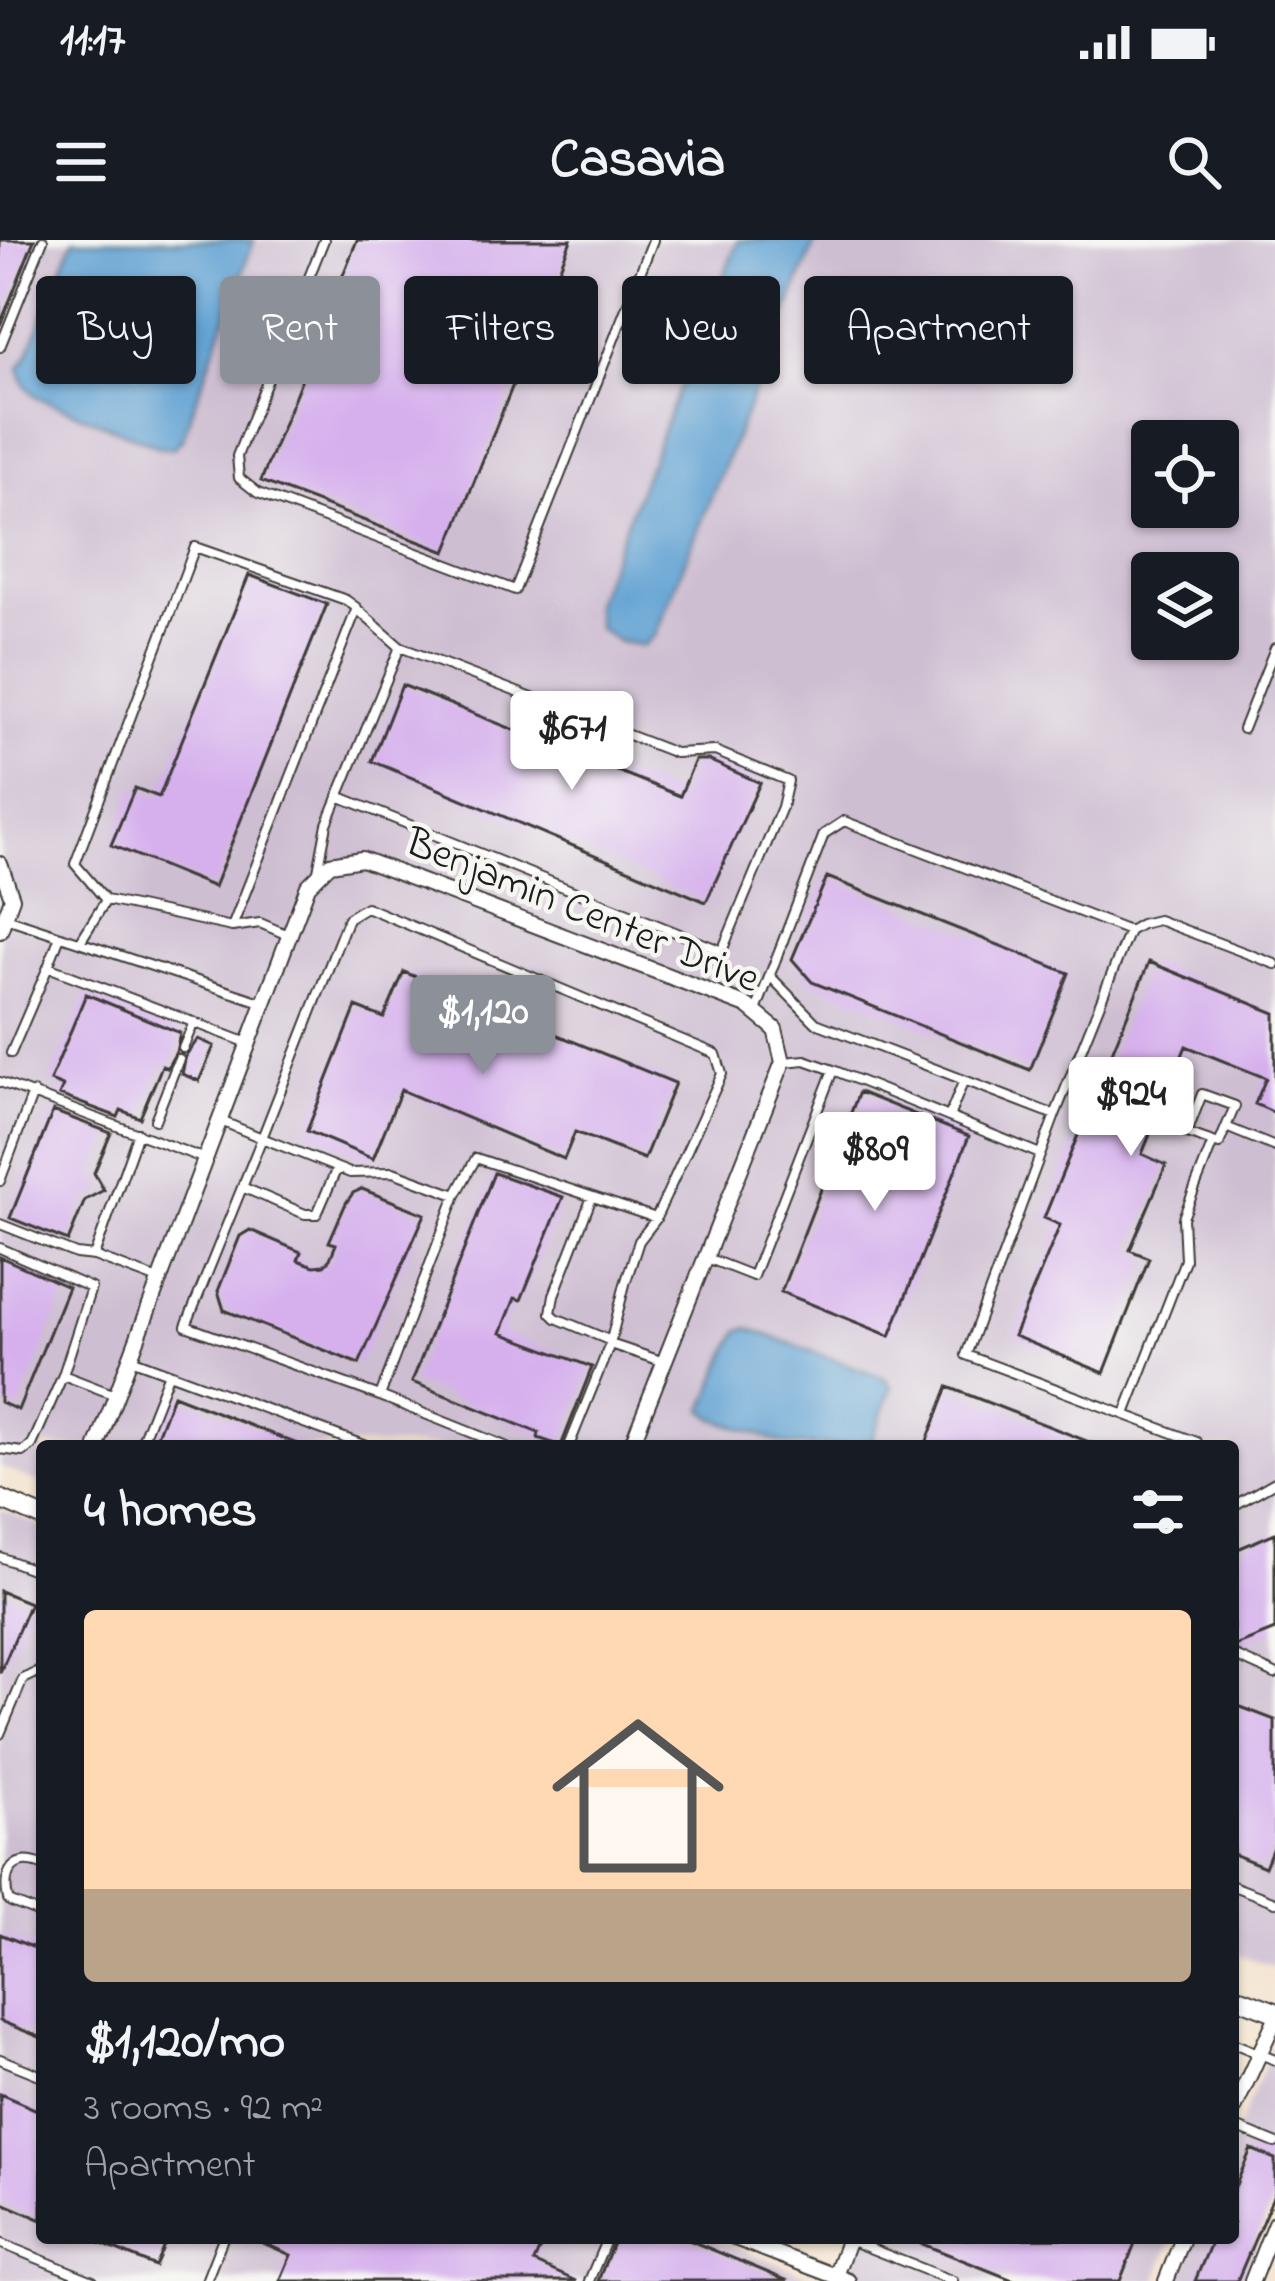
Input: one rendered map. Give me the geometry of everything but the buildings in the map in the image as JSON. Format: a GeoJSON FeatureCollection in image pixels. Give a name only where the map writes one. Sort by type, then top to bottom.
{"type":"FeatureCollection","features":[{"type":"Feature","properties":{"kind":"street","name":"Benjamin Center Drive"},"geometry":{"type":"LineString","coordinates":[[316,878],[330,864],[362,860],[747,1006],[775,1029],[782,1062]]}},
{"type":"Feature","properties":{"kind":"street"},"geometry":{"type":"LineString","coordinates":[[0,864],[13,898],[3,924]]}},
{"type":"Feature","properties":{"kind":"street"},"geometry":{"type":"LineString","coordinates":[[99,1440],[308,886],[316,878]]}},
{"type":"Feature","properties":{"kind":"street"},"geometry":{"type":"LineString","coordinates":[[633,1440],[782,1062]]}},
{"type":"Feature","properties":{"kind":"street"},"geometry":{"type":"LineString","coordinates":[[0,1499],[36,1514]]}},
{"type":"Feature","properties":{"kind":"street"},"geometry":{"type":"LineString","coordinates":[[1239,1999],[1275,2016],[1239,2097]]}},
{"type":"Feature","properties":{"kind":"street"},"geometry":{"type":"LineString","coordinates":[[1252,2281],[1275,2224]]}},
{"type":"Feature","properties":{"kind":"street"},"geometry":{"type":"LineString","coordinates":[[750,2244],[840,2279],[847,2244]]}},
{"type":"Feature","properties":{"kind":"street"},"geometry":{"type":"LineString","coordinates":[[1166,2281],[1181,2244]]}},
{"type":"Feature","properties":{"kind":"lane"},"geometry":{"type":"LineString","coordinates":[[0,346],[43,240]]}},
{"type":"Feature","properties":{"kind":"lane"},"geometry":{"type":"LineString","coordinates":[[324,240],[237,456],[239,478],[258,493],[515,590],[653,240]]}},
{"type":"Feature","properties":{"kind":"lane"},"geometry":{"type":"LineString","coordinates":[[290,936],[260,923],[232,927],[106,900],[75,863],[195,547],[346,600],[400,647],[675,753],[715,751],[788,781],[782,807],[722,951],[338,796]]}},
{"type":"Feature","properties":{"kind":"lane"},"geometry":{"type":"LineString","coordinates":[[232,927],[357,608]]}},
{"type":"Feature","properties":{"kind":"lane"},"geometry":{"type":"LineString","coordinates":[[316,878],[327,824],[400,647]]}},
{"type":"Feature","properties":{"kind":"lane"},"geometry":{"type":"LineString","coordinates":[[1244,729],[1275,648]]}},
{"type":"Feature","properties":{"kind":"lane"},"geometry":{"type":"LineString","coordinates":[[755,1012],[824,834],[844,821],[1130,931]]}},
{"type":"Feature","properties":{"kind":"lane"},"geometry":{"type":"LineString","coordinates":[[80,943],[106,900]]}},
{"type":"Feature","properties":{"kind":"lane"},"geometry":{"type":"LineString","coordinates":[[491,1440],[186,1326],[348,918],[366,907],[716,1054],[722,1074],[656,1218],[639,1241],[610,1343],[571,1440]]}},
{"type":"Feature","properties":{"kind":"lane"},"geometry":{"type":"LineString","coordinates":[[1192,1440],[966,1355],[1054,1115],[1130,931],[1158,920],[1275,964]]}},
{"type":"Feature","properties":{"kind":"lane"},"geometry":{"type":"LineString","coordinates":[[3,924],[60,936],[264,1003]]}},
{"type":"Feature","properties":{"kind":"lane"},"geometry":{"type":"LineString","coordinates":[[11,1053],[60,936]]}},
{"type":"Feature","properties":{"kind":"lane"},"geometry":{"type":"LineString","coordinates":[[47,967],[249,1043]]}},
{"type":"Feature","properties":{"kind":"lane"},"geometry":{"type":"LineString","coordinates":[[770,976],[816,1023],[1054,1115]]}},
{"type":"Feature","properties":{"kind":"lane"},"geometry":{"type":"LineString","coordinates":[[184,1048],[194,1022]]}},
{"type":"Feature","properties":{"kind":"lane"},"geometry":{"type":"LineString","coordinates":[[155,1120],[179,1059]]}},
{"type":"Feature","properties":{"kind":"lane"},"geometry":{"type":"LineString","coordinates":[[782,1062],[805,1060],[1040,1154]]}},
{"type":"Feature","properties":{"kind":"lane"},"geometry":{"type":"LineString","coordinates":[[705,1257],[753,1276],[833,1070]]}},
{"type":"Feature","properties":{"kind":"lane"},"geometry":{"type":"LineString","coordinates":[[949,1118],[964,1080]]}},
{"type":"Feature","properties":{"kind":"lane"},"geometry":{"type":"LineString","coordinates":[[0,1082],[206,1159]]}},
{"type":"Feature","properties":{"kind":"lane"},"geometry":{"type":"LineString","coordinates":[[0,1181],[33,1093]]}},
{"type":"Feature","properties":{"kind":"lane"},"geometry":{"type":"LineString","coordinates":[[1202,1094],[1235,1106],[1219,1144],[1213,1142],[1187,1133],[1202,1094]]}},
{"type":"Feature","properties":{"kind":"lane"},"geometry":{"type":"LineString","coordinates":[[220,1120],[350,1174],[393,1172],[456,1195]]}},
{"type":"Feature","properties":{"kind":"lane"},"geometry":{"type":"LineString","coordinates":[[1226,1127],[1275,1148]]}},
{"type":"Feature","properties":{"kind":"lane"},"geometry":{"type":"LineString","coordinates":[[94,1256],[138,1133]]}},
{"type":"Feature","properties":{"kind":"lane"},"geometry":{"type":"LineString","coordinates":[[1125,1414],[1184,1260],[1184,1218],[1213,1142]]}},
{"type":"Feature","properties":{"kind":"lane"},"geometry":{"type":"LineString","coordinates":[[380,1396],[456,1195],[476,1158],[656,1218]]}},
{"type":"Feature","properties":{"kind":"lane"},"geometry":{"type":"LineString","coordinates":[[242,1187],[305,1214],[317,1214],[337,1168]]}},
{"type":"Feature","properties":{"kind":"lane"},"geometry":{"type":"LineString","coordinates":[[592,1197],[551,1313],[610,1343],[664,1361]]}},
{"type":"Feature","properties":{"kind":"lane"},"geometry":{"type":"LineString","coordinates":[[0,1224],[160,1280]]}},
{"type":"Feature","properties":{"kind":"lane"},"geometry":{"type":"LineString","coordinates":[[0,1249],[91,1288],[63,1375],[32,1445],[22,1452],[0,1448]]}},
{"type":"Feature","properties":{"kind":"lane"},"geometry":{"type":"LineString","coordinates":[[130,1359],[350,1440]]}},
{"type":"Feature","properties":{"kind":"lane"},"geometry":{"type":"LineString","coordinates":[[142,1440],[169,1373]]}},
{"type":"Feature","properties":{"kind":"lane"},"geometry":{"type":"LineString","coordinates":[[63,1375],[116,1396]]}},
{"type":"Feature","properties":{"kind":"lane"},"geometry":{"type":"LineString","coordinates":[[1239,1503],[1275,1482]]}},
{"type":"Feature","properties":{"kind":"lane"},"geometry":{"type":"LineString","coordinates":[[0,1557],[36,1571]]}},
{"type":"Feature","properties":{"kind":"lane"},"geometry":{"type":"LineString","coordinates":[[1239,1657],[1274,1672]]}},
{"type":"Feature","properties":{"kind":"lane"},"geometry":{"type":"LineString","coordinates":[[0,1734],[23,1679],[36,1673]]}},
{"type":"Feature","properties":{"kind":"lane"},"geometry":{"type":"LineString","coordinates":[[36,1863],[18,1863],[7,1878],[6,1893],[11,1902],[36,1912]]}},
{"type":"Feature","properties":{"kind":"lane"},"geometry":{"type":"LineString","coordinates":[[1239,1888],[1275,1902]]}},
{"type":"Feature","properties":{"kind":"lane"},"geometry":{"type":"LineString","coordinates":[[1239,2046],[1275,2060]]}},
{"type":"Feature","properties":{"kind":"lane"},"geometry":{"type":"LineString","coordinates":[[0,2059],[36,2074]]}},
{"type":"Feature","properties":{"kind":"lane"},"geometry":{"type":"LineString","coordinates":[[1239,2128],[1275,2143]]}},
{"type":"Feature","properties":{"kind":"lane"},"geometry":{"type":"LineString","coordinates":[[0,2243],[93,2281]]}},
{"type":"Feature","properties":{"kind":"lane"},"geometry":{"type":"LineString","coordinates":[[206,2281],[221,2244]]}},
{"type":"Feature","properties":{"kind":"lane"},"geometry":{"type":"LineString","coordinates":[[589,2281],[604,2244]]}},
{"type":"Feature","properties":{"kind":"lane"},"geometry":{"type":"LineString","coordinates":[[860,2244],[952,2281]]}},
{"type":"Feature","properties":{"kind":"shaded area"},"geometry":{"type":"Polygon","coordinates":[[[0,240],[1275,240],[1275,1968],[1239,1954],[1239,1440],[36,1440],[36,1482],[0,1467],[0,240]]]}},
{"type":"Feature","properties":{"kind":"shaded area"},"geometry":{"type":"Polygon","coordinates":[[[0,1509],[36,1524],[36,2244],[726,2244],[824,2281],[0,2281],[0,1509]]]}},
{"type":"Feature","properties":{"kind":"shaded area"},"geometry":{"type":"Polygon","coordinates":[[[1275,2041],[1275,2197],[1241,2281],[1176,2281],[1191,2244],[1239,2244],[1239,2124],[1275,2041]]]}},
{"type":"Feature","properties":{"kind":"shaded area"},"geometry":{"type":"Polygon","coordinates":[[[857,2244],[1171,2244],[1156,2281],[872,2281],[847,2271],[857,2244]]]}},
{"type":"Feature","properties":{"kind":"water"},"geometry":{"type":"Polygon","coordinates":[[[73,240],[254,240],[241,276],[220,276],[220,334],[182,439],[173,448],[162,448],[37,397],[25,385],[19,368],[36,334],[36,384],[196,384],[196,276],[59,276],[73,240]]]}},
{"type":"Feature","properties":{"kind":"water"},"geometry":{"type":"Polygon","coordinates":[[[738,240],[816,240],[780,328],[780,276],[724,276],[738,240]]]}},
{"type":"Feature","properties":{"kind":"water"},"geometry":{"type":"Polygon","coordinates":[[[681,384],[757,384],[655,635],[643,646],[618,641],[598,628],[594,604],[681,384]]]}},
{"type":"Feature","properties":{"kind":"water"},"geometry":{"type":"Polygon","coordinates":[[[748,1328],[885,1378],[892,1387],[872,1440],[773,1440],[715,1419],[704,1410],[740,1330],[748,1328]]]}}]}
